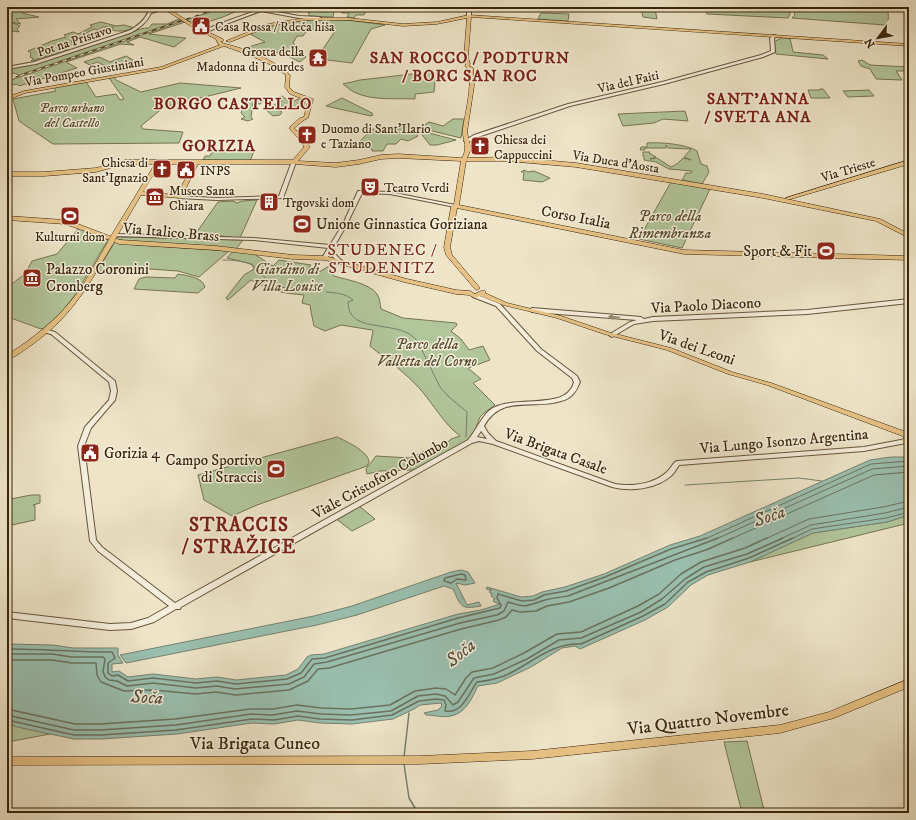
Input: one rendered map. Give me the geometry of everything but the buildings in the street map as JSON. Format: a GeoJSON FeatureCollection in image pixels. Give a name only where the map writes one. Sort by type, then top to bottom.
{"type":"FeatureCollection","features":[{"type":"Feature","properties":{"kind":"main road"},"geometry":{"type":"LineString","coordinates":[[165,8],[204,32],[281,69],[288,75],[287,87],[292,93],[311,100],[306,118],[291,128],[304,140],[307,147],[294,162]]}},
{"type":"Feature","properties":{"kind":"main road"},"geometry":{"type":"LineString","coordinates":[[469,16],[466,58],[470,66],[472,86],[466,138],[468,149],[464,160],[447,247],[449,255],[477,293]]}},
{"type":"Feature","properties":{"kind":"main road"},"geometry":{"type":"LineString","coordinates":[[226,43],[269,25],[299,18],[349,19],[390,24],[432,23],[469,16],[764,35],[774,39],[790,36],[909,45]]}},
{"type":"Feature","properties":{"kind":"main road","name":"Via Pompeo Giustiniani"},"geometry":{"type":"LineString","coordinates":[[7,98],[44,88],[166,67],[226,43]]}},
{"type":"Feature","properties":{"kind":"main road","name":"Via Duca d'Aosta"},"geometry":{"type":"LineString","coordinates":[[7,174],[44,174],[96,170],[125,162],[294,162],[336,165],[380,157],[398,156],[464,160],[507,159],[576,165],[792,200],[884,222],[909,236]]}},
{"type":"Feature","properties":{"kind":"main road"},"geometry":{"type":"LineString","coordinates":[[7,358],[45,331],[75,300],[114,238],[158,162]]}},
{"type":"Feature","properties":{"kind":"main road"},"geometry":{"type":"LineString","coordinates":[[140,193],[179,197],[196,162]]}},
{"type":"Feature","properties":{"kind":"main road","name":"Via Trieste"},"geometry":{"type":"LineString","coordinates":[[792,200],[909,162]]}},
{"type":"Feature","properties":{"kind":"main road","name":"Corso Italia"},"geometry":{"type":"LineString","coordinates":[[455,206],[684,252],[909,258]]}},
{"type":"Feature","properties":{"kind":"main road","name":"Via Italico Brass"},"geometry":{"type":"LineString","coordinates":[[7,218],[76,225],[119,242],[216,248],[276,256],[325,258],[340,262]]}},
{"type":"Feature","properties":{"kind":"main road","name":"Via dei Leoni"},"geometry":{"type":"LineString","coordinates":[[340,262],[406,281],[477,293],[501,304],[532,310],[612,335],[669,349],[724,371],[769,384],[894,431],[908,440]]}},
{"type":"Feature","properties":{"kind":"main road","name":"Via Quattro Novembre"},"geometry":{"type":"LineString","coordinates":[[504,756],[780,729],[831,715],[909,683]]}},
{"type":"Feature","properties":{"kind":"main road","name":"Via Brigata Cuneo"},"geometry":{"type":"LineString","coordinates":[[7,761],[403,760],[504,756]]}},
{"type":"Feature","properties":{"kind":"street"},"geometry":{"type":"LineString","coordinates":[[469,7],[469,16]]}},
{"type":"Feature","properties":{"kind":"street","name":"Pot na Pristavo"},"geometry":{"type":"LineString","coordinates":[[7,68],[35,63],[136,29],[143,23],[150,12],[165,8]]}},
{"type":"Feature","properties":{"kind":"street"},"geometry":{"type":"LineString","coordinates":[[204,32],[216,26],[261,10],[299,18]]}},
{"type":"Feature","properties":{"kind":"street","name":"Via del Faiti"},"geometry":{"type":"LineString","coordinates":[[477,136],[569,105],[664,83],[762,56],[773,52],[774,39]]}},
{"type":"Feature","properties":{"kind":"street"},"geometry":{"type":"LineString","coordinates":[[466,138],[477,136]]}},
{"type":"Feature","properties":{"kind":"street"},"geometry":{"type":"LineString","coordinates":[[466,138],[477,136]]}},
{"type":"Feature","properties":{"kind":"street"},"geometry":{"type":"LineString","coordinates":[[179,197],[220,199],[281,197],[294,162]]}},
{"type":"Feature","properties":{"kind":"street","name":"Corso Italia"},"geometry":{"type":"LineString","coordinates":[[332,247],[360,192],[390,193],[455,206]]}},
{"type":"Feature","properties":{"kind":"street"},"geometry":{"type":"LineString","coordinates":[[114,238],[253,239],[332,247]]}},
{"type":"Feature","properties":{"kind":"street"},"geometry":{"type":"LineString","coordinates":[[332,247],[333,254],[340,262]]}},
{"type":"Feature","properties":{"kind":"street"},"geometry":{"type":"LineString","coordinates":[[325,258],[332,247]]}},
{"type":"Feature","properties":{"kind":"street"},"geometry":{"type":"LineString","coordinates":[[325,258],[333,254]]}},
{"type":"Feature","properties":{"kind":"street","name":"Via Paolo Diacono"},"geometry":{"type":"LineString","coordinates":[[612,335],[632,323],[653,319],[804,312],[909,301]]}},
{"type":"Feature","properties":{"kind":"street","name":"Via Brigata Casale"},"geometry":{"type":"LineString","coordinates":[[501,304],[539,350],[575,377],[577,382],[573,392],[566,398],[556,401],[512,403],[496,408],[488,414],[482,427],[486,434],[494,442],[619,487],[635,487],[658,481],[670,473],[677,463]]}},
{"type":"Feature","properties":{"kind":"street"},"geometry":{"type":"LineString","coordinates":[[532,310],[653,319]]}},
{"type":"Feature","properties":{"kind":"street"},"geometry":{"type":"LineString","coordinates":[[45,331],[53,333],[112,381],[114,391],[112,400],[88,427],[81,446],[93,541],[100,549],[138,580],[177,607]]}},
{"type":"Feature","properties":{"kind":"street","name":"Viale Cristoforo Colombo"},"geometry":{"type":"LineString","coordinates":[[470,442],[477,436],[482,427]]}},
{"type":"Feature","properties":{"kind":"street","name":"Viale Cristoforo Colombo"},"geometry":{"type":"LineString","coordinates":[[7,614],[90,625],[121,627],[151,620],[177,607],[470,442],[479,439],[494,442]]}},
{"type":"Feature","properties":{"kind":"street","name":"Via Lungo Isonzo Argentina"},"geometry":{"type":"LineString","coordinates":[[677,463],[864,449],[908,440]]}},
{"type":"Feature","properties":{"kind":"green space"},"geometry":{"type":"Polygon","coordinates":[[[7,7],[45,7],[31,11],[22,11],[22,13],[39,17],[16,19],[21,24],[11,22],[20,26],[17,29],[19,32],[14,31],[7,33],[7,21],[10,21],[7,20],[7,7]]]}},
{"type":"Feature","properties":{"kind":"green space"},"geometry":{"type":"Polygon","coordinates":[[[225,7],[247,7],[217,19],[201,23],[186,20],[225,7]]]}},
{"type":"Feature","properties":{"kind":"green space"},"geometry":{"type":"Polygon","coordinates":[[[308,7],[321,7],[322,12],[334,11],[333,17],[309,16],[308,7]]]}},
{"type":"Feature","properties":{"kind":"green space"},"geometry":{"type":"Polygon","coordinates":[[[341,7],[344,7],[343,10],[345,7],[387,8],[368,8],[364,15],[356,15],[354,18],[347,17],[349,13],[342,13],[342,10],[336,11],[336,9],[341,9],[341,7]]]}},
{"type":"Feature","properties":{"kind":"green space"},"geometry":{"type":"Polygon","coordinates":[[[598,7],[665,7],[665,9],[655,9],[657,19],[643,17],[641,9],[598,7]]]}},
{"type":"Feature","properties":{"kind":"green space"},"geometry":{"type":"Polygon","coordinates":[[[705,7],[788,7],[790,14],[788,18],[707,14],[705,7]]]}},
{"type":"Feature","properties":{"kind":"green space"},"geometry":{"type":"Polygon","coordinates":[[[793,7],[886,7],[888,19],[885,25],[792,18],[795,15],[793,7]]]}},
{"type":"Feature","properties":{"kind":"green space"},"geometry":{"type":"Polygon","coordinates":[[[541,13],[569,14],[568,21],[538,19],[541,13]]]}},
{"type":"Feature","properties":{"kind":"green space"},"geometry":{"type":"Polygon","coordinates":[[[179,19],[181,20],[19,75],[14,73],[7,74],[7,69],[36,62],[140,29],[149,28],[152,24],[167,24],[179,19]]]}},
{"type":"Feature","properties":{"kind":"green space"},"geometry":{"type":"Polygon","coordinates":[[[315,19],[347,20],[385,25],[371,29],[352,63],[319,59],[318,55],[335,31],[308,29],[303,36],[297,36],[293,43],[306,57],[300,62],[279,52],[262,57],[242,49],[265,42],[250,34],[281,23],[315,19]]]}},
{"type":"Feature","properties":{"kind":"green space"},"geometry":{"type":"Polygon","coordinates":[[[183,21],[185,22],[149,34],[186,38],[174,47],[140,37],[127,42],[134,45],[121,44],[66,62],[77,68],[19,86],[17,84],[12,85],[8,81],[183,21]]]}},
{"type":"Feature","properties":{"kind":"green space"},"geometry":{"type":"Polygon","coordinates":[[[101,22],[116,26],[124,25],[135,28],[120,31],[111,30],[114,27],[102,27],[98,30],[94,29],[71,41],[76,42],[64,50],[70,50],[31,61],[34,59],[30,57],[31,53],[28,51],[66,37],[64,35],[73,32],[78,34],[92,27],[90,25],[101,22]]]}},
{"type":"Feature","properties":{"kind":"green space"},"geometry":{"type":"Polygon","coordinates":[[[781,38],[790,38],[793,52],[823,55],[828,59],[776,54],[774,42],[781,38]]]}},
{"type":"Feature","properties":{"kind":"green space"},"geometry":{"type":"Polygon","coordinates":[[[126,56],[133,60],[123,64],[127,66],[112,69],[97,62],[90,65],[84,62],[99,57],[110,62],[126,56]]]}},
{"type":"Feature","properties":{"kind":"green space"},"geometry":{"type":"Polygon","coordinates":[[[862,60],[870,65],[909,67],[909,71],[896,71],[902,80],[876,79],[870,69],[861,66],[858,61],[862,60]]]}},
{"type":"Feature","properties":{"kind":"green space"},"geometry":{"type":"Polygon","coordinates":[[[429,72],[432,73],[435,82],[434,92],[415,94],[415,99],[385,99],[363,96],[354,92],[343,84],[360,80],[429,72]]]}},
{"type":"Feature","properties":{"kind":"green space","name":"Parco urbano del Castello"},"geometry":{"type":"Polygon","coordinates":[[[114,77],[116,80],[141,92],[180,83],[241,88],[164,107],[141,126],[143,129],[183,132],[179,143],[53,144],[19,121],[13,99],[56,91],[54,87],[86,82],[96,97],[116,94],[120,100],[124,99],[109,78],[114,77]]]}},
{"type":"Feature","properties":{"kind":"green space"},"geometry":{"type":"Polygon","coordinates":[[[823,89],[830,98],[811,98],[808,90],[823,89]]]}},
{"type":"Feature","properties":{"kind":"green space"},"geometry":{"type":"Polygon","coordinates":[[[869,90],[874,96],[848,97],[843,91],[869,90]]]}},
{"type":"Feature","properties":{"kind":"green space"},"geometry":{"type":"Polygon","coordinates":[[[282,96],[290,101],[298,99],[305,100],[304,108],[282,106],[275,108],[282,112],[280,115],[273,116],[265,109],[282,101],[277,98],[282,96]]]}},
{"type":"Feature","properties":{"kind":"green space"},"geometry":{"type":"Polygon","coordinates":[[[254,98],[265,100],[260,104],[253,103],[251,117],[253,119],[248,121],[241,119],[245,117],[241,113],[244,106],[254,98]]]}},
{"type":"Feature","properties":{"kind":"green space"},"geometry":{"type":"Polygon","coordinates":[[[342,98],[372,113],[373,115],[371,116],[326,106],[342,98]]]}},
{"type":"Feature","properties":{"kind":"green space"},"geometry":{"type":"Polygon","coordinates":[[[685,111],[688,121],[663,119],[654,123],[623,126],[618,114],[685,111]]]}},
{"type":"Feature","properties":{"kind":"green space"},"geometry":{"type":"Polygon","coordinates":[[[453,119],[464,119],[461,138],[420,128],[429,122],[443,126],[453,119]]]}},
{"type":"Feature","properties":{"kind":"green space"},"geometry":{"type":"Polygon","coordinates":[[[404,126],[413,129],[418,136],[408,141],[401,139],[396,144],[387,144],[383,151],[372,151],[372,149],[363,147],[366,143],[359,142],[372,129],[393,132],[404,126]]]}},
{"type":"Feature","properties":{"kind":"green space"},"geometry":{"type":"Polygon","coordinates":[[[423,131],[456,140],[437,145],[430,145],[420,132],[423,131]]]}},
{"type":"Feature","properties":{"kind":"green space"},"geometry":{"type":"Polygon","coordinates":[[[647,143],[673,144],[686,147],[697,151],[701,164],[707,166],[709,172],[702,184],[682,180],[686,173],[691,173],[692,171],[669,169],[656,162],[644,160],[643,156],[643,152],[650,152],[649,153],[656,157],[650,159],[657,158],[671,167],[683,158],[691,160],[684,157],[691,149],[668,148],[666,145],[666,148],[645,148],[645,150],[640,150],[641,147],[647,147],[647,143]]]}},
{"type":"Feature","properties":{"kind":"green space"},"geometry":{"type":"Polygon","coordinates":[[[255,149],[250,161],[203,160],[205,156],[210,156],[212,152],[255,149]]]}},
{"type":"Feature","properties":{"kind":"green space"},"geometry":{"type":"Polygon","coordinates":[[[524,170],[528,172],[534,171],[550,178],[542,182],[523,180],[524,172],[521,172],[524,170]]]}},
{"type":"Feature","properties":{"kind":"green space","name":"Parco della Rimembranza"},"geometry":{"type":"Polygon","coordinates":[[[671,182],[710,189],[682,248],[639,239],[671,182]]]}},
{"type":"Feature","properties":{"kind":"green space"},"geometry":{"type":"Polygon","coordinates":[[[257,200],[240,238],[218,235],[209,237],[194,236],[218,202],[233,201],[237,203],[242,201],[257,200]]]}},
{"type":"Feature","properties":{"kind":"green space"},"geometry":{"type":"Polygon","coordinates":[[[79,228],[108,240],[75,295],[60,314],[41,329],[8,317],[7,292],[9,286],[25,274],[32,261],[57,254],[79,228]]]}},
{"type":"Feature","properties":{"kind":"green space"},"geometry":{"type":"Polygon","coordinates":[[[117,237],[243,240],[236,249],[136,243],[116,239],[117,237]]]}},
{"type":"Feature","properties":{"kind":"green space"},"geometry":{"type":"Polygon","coordinates":[[[115,242],[229,251],[199,277],[178,271],[135,268],[132,271],[97,271],[115,242]]]}},
{"type":"Feature","properties":{"kind":"green space","name":"Parco della Valletta del Corno"},"geometry":{"type":"Polygon","coordinates":[[[233,251],[254,254],[273,266],[279,260],[311,265],[308,269],[319,272],[331,265],[335,265],[336,267],[330,271],[334,276],[369,287],[379,297],[381,309],[403,318],[456,323],[457,325],[451,331],[461,339],[469,350],[483,346],[490,360],[468,368],[481,379],[473,383],[495,405],[480,417],[473,435],[464,443],[415,470],[380,471],[367,474],[366,469],[376,456],[410,458],[432,447],[446,444],[451,439],[460,436],[444,420],[415,383],[370,346],[372,330],[341,325],[325,331],[314,326],[310,305],[302,303],[304,295],[276,291],[251,280],[228,300],[226,298],[244,275],[254,269],[252,264],[227,258],[233,251]]]}},
{"type":"Feature","properties":{"kind":"green space"},"geometry":{"type":"Polygon","coordinates":[[[178,274],[198,279],[205,287],[198,293],[134,289],[139,279],[146,277],[175,278],[178,274]]]}},
{"type":"Feature","properties":{"kind":"green space"},"geometry":{"type":"Polygon","coordinates":[[[337,437],[356,447],[365,454],[369,462],[367,466],[257,505],[232,516],[204,500],[198,475],[337,437]]]}},
{"type":"Feature","properties":{"kind":"green space"},"geometry":{"type":"Polygon","coordinates":[[[31,495],[40,495],[40,503],[33,505],[35,506],[35,520],[7,526],[7,511],[11,499],[31,495]]]}},
{"type":"Feature","properties":{"kind":"green space"},"geometry":{"type":"Polygon","coordinates":[[[358,505],[375,519],[352,531],[335,518],[358,505]]]}},
{"type":"Feature","properties":{"kind":"green space"},"geometry":{"type":"Polygon","coordinates":[[[909,515],[909,523],[750,562],[812,533],[887,522],[909,515]]]}},
{"type":"Feature","properties":{"kind":"green space"},"geometry":{"type":"Polygon","coordinates":[[[7,724],[50,734],[7,741],[7,724]]]}},
{"type":"Feature","properties":{"kind":"green space"},"geometry":{"type":"Polygon","coordinates":[[[747,741],[764,810],[741,809],[724,742],[747,741]]]}},
{"type":"Feature","properties":{"kind":"water","name":"Soča"},"geometry":{"type":"Polygon","coordinates":[[[891,457],[909,457],[909,515],[887,522],[813,533],[750,562],[708,575],[691,585],[668,607],[645,620],[580,649],[575,646],[562,648],[531,667],[497,683],[478,686],[465,708],[461,712],[448,717],[426,715],[424,713],[438,710],[442,706],[441,703],[420,705],[393,719],[352,724],[320,723],[298,720],[274,724],[252,723],[177,734],[101,739],[74,739],[17,727],[7,723],[7,644],[53,645],[73,648],[118,648],[118,655],[123,663],[112,664],[112,672],[119,671],[128,677],[153,674],[196,679],[217,677],[236,680],[286,675],[298,669],[307,657],[311,655],[324,654],[458,614],[481,610],[500,604],[494,602],[493,600],[495,599],[491,596],[492,594],[489,591],[492,590],[486,589],[487,587],[521,597],[533,596],[542,592],[565,587],[604,574],[670,545],[700,536],[870,460],[891,457]]]}},
{"type":"Feature","properties":{"kind":"water"},"geometry":{"type":"Polygon","coordinates":[[[461,570],[468,572],[475,583],[465,585],[456,583],[467,605],[479,602],[481,606],[465,607],[460,603],[453,589],[444,586],[357,615],[317,625],[126,663],[120,655],[314,616],[352,606],[451,572],[461,570]]]}},
{"type":"Feature","properties":{"kind":"waterway"},"geometry":{"type":"LineString","coordinates":[[255,7],[267,7]]}},
{"type":"Feature","properties":{"kind":"waterway"},"geometry":{"type":"LineString","coordinates":[[223,260],[238,261],[253,265],[268,281],[275,285],[287,288],[304,289]]}},
{"type":"Feature","properties":{"kind":"waterway"},"geometry":{"type":"LineString","coordinates":[[326,292],[344,295],[353,300],[348,302],[350,313],[357,320],[400,330],[410,335],[418,342],[440,387],[449,397],[467,412],[466,437]]}},
{"type":"Feature","properties":{"kind":"waterway"},"geometry":{"type":"LineString","coordinates":[[685,485],[799,478],[822,481]]}},
{"type":"Feature","properties":{"kind":"waterway"},"geometry":{"type":"LineString","coordinates":[[404,757],[409,713]]}},
{"type":"Feature","properties":{"kind":"waterway"},"geometry":{"type":"LineString","coordinates":[[404,764],[409,798],[418,813]]}},
{"type":"Feature","properties":{"kind":"railway"},"geometry":{"type":"LineString","coordinates":[[7,80],[222,7]]}},
{"type":"Feature","properties":{"kind":"place","name":"Casa Rossa / Rdeča hiša"},"geometry":{"type":"Point","coordinates":[201,26]}},
{"type":"Feature","properties":{"kind":"place","name":"Grotta della Madonna di Lourdes"},"geometry":{"type":"Point","coordinates":[318,58]}},
{"type":"Feature","properties":{"kind":"place","name":"Duomo di Sant'Ilario e Taziano"},"geometry":{"type":"Point","coordinates":[307,135]}},
{"type":"Feature","properties":{"kind":"place","name":"Chiesa dei Cappuccini"},"geometry":{"type":"Point","coordinates":[480,146]}},
{"type":"Feature","properties":{"kind":"place","name":"Chiesa di Sant'Ignazio"},"geometry":{"type":"Point","coordinates":[162,169]}},
{"type":"Feature","properties":{"kind":"place","name":"INPS"},"geometry":{"type":"Point","coordinates":[186,170]}},
{"type":"Feature","properties":{"kind":"place","name":"Teatro Verdi"},"geometry":{"type":"Point","coordinates":[370,187]}},
{"type":"Feature","properties":{"kind":"place","name":"Museo Santa Chiara"},"geometry":{"type":"Point","coordinates":[155,197]}},
{"type":"Feature","properties":{"kind":"place","name":"Trgovski dom"},"geometry":{"type":"Point","coordinates":[269,202]}},
{"type":"Feature","properties":{"kind":"place","name":"Kulturni dom"},"geometry":{"type":"Point","coordinates":[70,216]}},
{"type":"Feature","properties":{"kind":"place","name":"Unione Ginnastica Goriziana"},"geometry":{"type":"Point","coordinates":[302,224]}},
{"type":"Feature","properties":{"kind":"place","name":"Sport & Fit"},"geometry":{"type":"Point","coordinates":[826,251]}},
{"type":"Feature","properties":{"kind":"place","name":"Palazzo Coronini Cronberg"},"geometry":{"type":"Point","coordinates":[32,278]}},
{"type":"Feature","properties":{"kind":"place","name":"Gorizia 4"},"geometry":{"type":"Point","coordinates":[90,453]}},
{"type":"Feature","properties":{"kind":"place","name":"Campo Sportivo di Straccis"},"geometry":{"type":"Point","coordinates":[276,469]}},
{"type":"Feature","properties":{"kind":"district","name":"SAN ROCCO / PODTURN / BORC SAN ROC"},"geometry":{"type":"Point","coordinates":[470,66]}},
{"type":"Feature","properties":{"kind":"district","name":"BORGO CASTELLO"},"geometry":{"type":"Point","coordinates":[233,103]}},
{"type":"Feature","properties":{"kind":"district","name":"SANT'ANNA / SVETA ANA"},"geometry":{"type":"Point","coordinates":[758,107]}},
{"type":"Feature","properties":{"kind":"district","name":"GORIZIA"},"geometry":{"type":"Point","coordinates":[219,145]}},
{"type":"Feature","properties":{"kind":"district","name":"STUDENEC / STUDENITZ"},"geometry":{"type":"Point","coordinates":[382,258]}},
{"type":"Feature","properties":{"kind":"district","name":"STRACCIS / STRAŽICE"},"geometry":{"type":"Point","coordinates":[239,535]}},
{"type":"Feature","properties":{"kind":"park label","name":"Giardino di Villa Louise"},"geometry":{"type":"Point","coordinates":[287,278]}}]}
